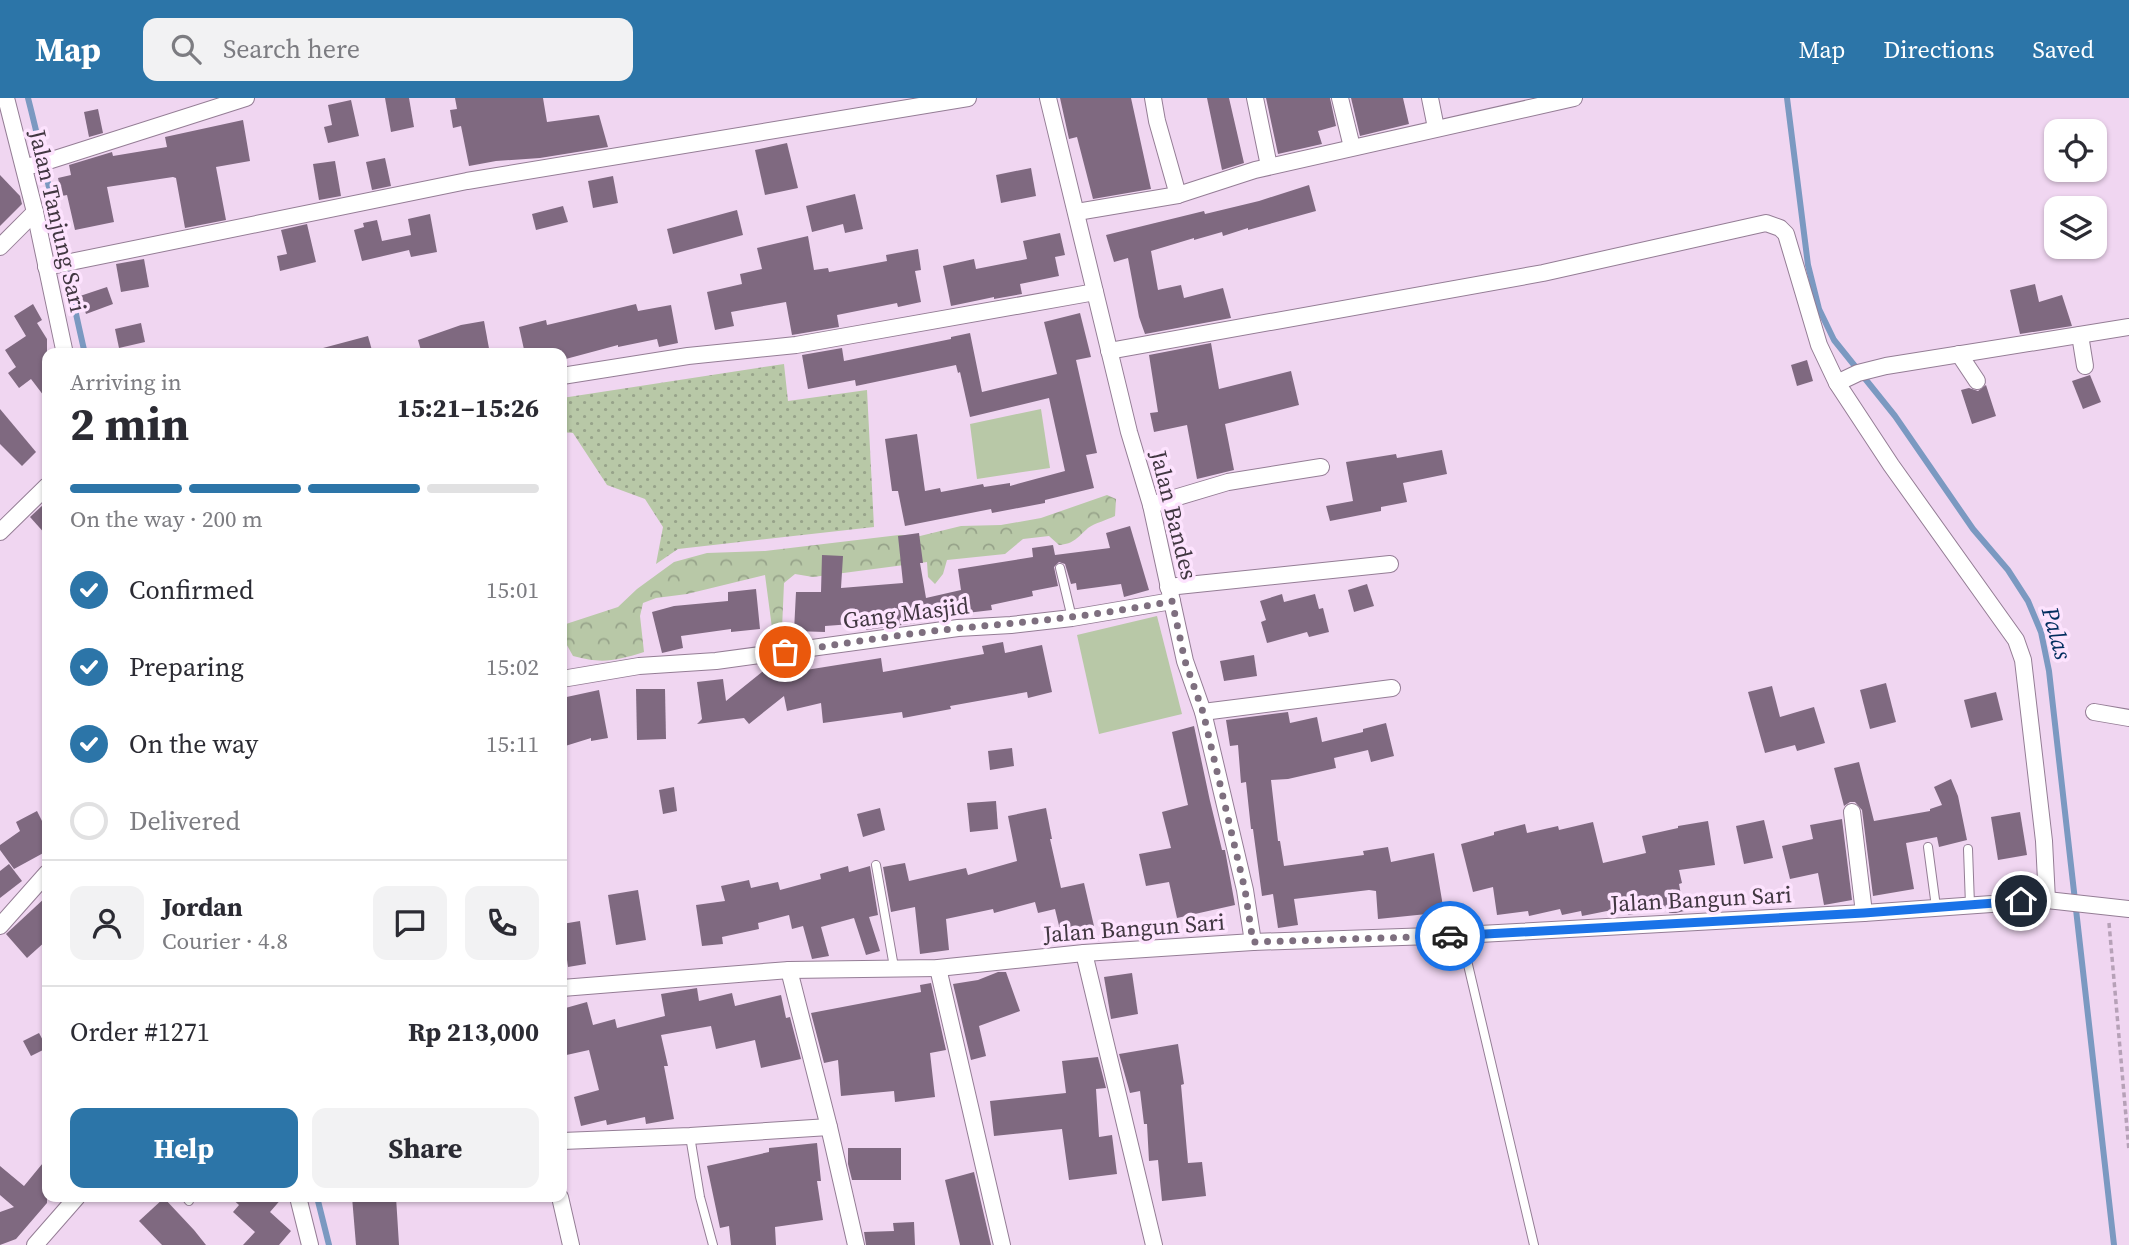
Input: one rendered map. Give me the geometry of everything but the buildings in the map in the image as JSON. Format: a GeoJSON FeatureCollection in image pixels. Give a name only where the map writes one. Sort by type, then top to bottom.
{"type":"FeatureCollection","features":[{"type":"Feature","properties":{"kind":"street","name":"Jalan Tanjung Sari"},"geometry":{"type":"LineString","coordinates":[[6,98],[31,166],[35,212],[52,265],[64,348]]}},
{"type":"Feature","properties":{"kind":"street"},"geometry":{"type":"LineString","coordinates":[[31,166],[246,98]]}},
{"type":"Feature","properties":{"kind":"street"},"geometry":{"type":"LineString","coordinates":[[52,265],[467,181],[968,98]]}},
{"type":"Feature","properties":{"kind":"street","name":"Jalan Bandes"},"geometry":{"type":"LineString","coordinates":[[1048,98],[1129,432],[1151,505],[1185,661],[1203,712],[1245,890],[1253,942]]}},
{"type":"Feature","properties":{"kind":"street"},"geometry":{"type":"LineString","coordinates":[[1153,98],[1178,195]]}},
{"type":"Feature","properties":{"kind":"street"},"geometry":{"type":"LineString","coordinates":[[1255,98],[1269,166]]}},
{"type":"Feature","properties":{"kind":"street"},"geometry":{"type":"LineString","coordinates":[[1340,98],[1352,148]]}},
{"type":"Feature","properties":{"kind":"street"},"geometry":{"type":"LineString","coordinates":[[1430,98],[1436,128]]}},
{"type":"Feature","properties":{"kind":"street"},"geometry":{"type":"LineString","coordinates":[[1077,212],[1178,195],[1269,166],[1436,128],[1513,104],[1574,98]]}},
{"type":"Feature","properties":{"kind":"street"},"geometry":{"type":"LineString","coordinates":[[0,247],[35,212]]}},
{"type":"Feature","properties":{"kind":"street"},"geometry":{"type":"LineString","coordinates":[[1109,351],[1543,272],[1766,223],[1780,228],[1786,234],[1819,345],[1837,383],[1891,465],[2016,640],[2023,660],[2051,900]]}},
{"type":"Feature","properties":{"kind":"street"},"geometry":{"type":"LineString","coordinates":[[567,375],[688,356],[796,345],[1095,292]]}},
{"type":"Feature","properties":{"kind":"street"},"geometry":{"type":"LineString","coordinates":[[1837,383],[1858,373],[1886,366],[2129,327]]}},
{"type":"Feature","properties":{"kind":"street"},"geometry":{"type":"LineString","coordinates":[[2080,335],[2085,366]]}},
{"type":"Feature","properties":{"kind":"street"},"geometry":{"type":"LineString","coordinates":[[1959,354],[1977,381]]}},
{"type":"Feature","properties":{"kind":"street"},"geometry":{"type":"LineString","coordinates":[[1151,505],[1228,482],[1321,467]]}},
{"type":"Feature","properties":{"kind":"street"},"geometry":{"type":"LineString","coordinates":[[0,532],[42,491]]}},
{"type":"Feature","properties":{"kind":"street","name":"Gang Masjid"},"geometry":{"type":"LineString","coordinates":[[567,677],[639,666],[716,661],[958,628],[1072,618],[1170,594],[1390,564]]}},
{"type":"Feature","properties":{"kind":"street"},"geometry":{"type":"LineString","coordinates":[[1203,712],[1392,688]]}},
{"type":"Feature","properties":{"kind":"street"},"geometry":{"type":"LineString","coordinates":[[2094,712],[2129,718]]}},
{"type":"Feature","properties":{"kind":"street"},"geometry":{"type":"LineString","coordinates":[[1852,812],[1864,913]]}},
{"type":"Feature","properties":{"kind":"street"},"geometry":{"type":"LineString","coordinates":[[0,926],[42,879]]}},
{"type":"Feature","properties":{"kind":"street","name":"Jalan Bangun Sari"},"geometry":{"type":"LineString","coordinates":[[567,988],[789,970],[938,968],[1084,953],[1253,942],[1461,935],[2051,900],[2129,909]]}},
{"type":"Feature","properties":{"kind":"street"},"geometry":{"type":"LineString","coordinates":[[1084,953],[1153,1245]]}},
{"type":"Feature","properties":{"kind":"street"},"geometry":{"type":"LineString","coordinates":[[938,968],[1002,1245]]}},
{"type":"Feature","properties":{"kind":"street"},"geometry":{"type":"LineString","coordinates":[[789,970],[856,1245]]}},
{"type":"Feature","properties":{"kind":"street"},"geometry":{"type":"LineString","coordinates":[[567,1141],[829,1127]]}},
{"type":"Feature","properties":{"kind":"street"},"geometry":{"type":"LineString","coordinates":[[35,1245],[73,1202]]}},
{"type":"Feature","properties":{"kind":"street"},"geometry":{"type":"LineString","coordinates":[[299,1202],[310,1245]]}},
{"type":"Feature","properties":{"kind":"street"},"geometry":{"type":"LineString","coordinates":[[561,1202],[571,1245]]}},
{"type":"Feature","properties":{"kind":"lane"},"geometry":{"type":"LineString","coordinates":[[1059,568],[1072,618]]}},
{"type":"Feature","properties":{"kind":"lane"},"geometry":{"type":"LineString","coordinates":[[1928,848],[1936,907]]}},
{"type":"Feature","properties":{"kind":"lane"},"geometry":{"type":"LineString","coordinates":[[1968,849],[1970,905]]}},
{"type":"Feature","properties":{"kind":"lane"},"geometry":{"type":"LineString","coordinates":[[876,865],[894,967]]}},
{"type":"Feature","properties":{"kind":"lane"},"geometry":{"type":"LineString","coordinates":[[1461,935],[1534,1245]]}},
{"type":"Feature","properties":{"kind":"lane"},"geometry":{"type":"LineString","coordinates":[[690,1136],[700,1197],[713,1245]]}},
{"type":"Feature","properties":{"kind":"path"},"geometry":{"type":"LineString","coordinates":[[2103,905],[2129,1151]]}},
{"type":"Feature","properties":{"kind":"green space"},"geometry":{"type":"Polygon","coordinates":[[[784,364],[788,401],[867,390],[874,527],[678,549],[656,564],[663,527],[645,499],[607,485],[573,433],[567,432],[567,397],[784,364]]]}},
{"type":"Feature","properties":{"kind":"green space"},"geometry":{"type":"Polygon","coordinates":[[[1041,409],[1050,468],[977,479],[970,424],[1041,409]]]}},
{"type":"Feature","properties":{"kind":"green space"},"geometry":{"type":"Polygon","coordinates":[[[1107,495],[1116,499],[1115,516],[1091,526],[1072,542],[1059,545],[1049,536],[1023,539],[1005,554],[947,560],[943,574],[935,584],[928,577],[927,562],[813,577],[795,574],[784,583],[782,629],[772,628],[765,575],[643,603],[640,616],[644,652],[625,658],[592,660],[573,656],[567,645],[567,624],[618,607],[637,589],[674,562],[707,553],[765,551],[899,535],[920,536],[961,526],[1001,525],[1041,518],[1107,495]]]}},
{"type":"Feature","properties":{"kind":"green space"},"geometry":{"type":"Polygon","coordinates":[[[1157,616],[1182,714],[1099,734],[1077,635],[1157,616]]]}},
{"type":"Feature","properties":{"kind":"waterway"},"geometry":{"type":"LineString","coordinates":[[28,98],[84,348]]}},
{"type":"Feature","properties":{"kind":"waterway","name":"Palas"},"geometry":{"type":"LineString","coordinates":[[1787,98],[1808,265],[1819,309],[1834,340],[1895,416],[1973,529],[2008,570],[2028,601],[2041,632],[2049,671],[2114,1245]]}},
{"type":"Feature","properties":{"kind":"waterway"},"geometry":{"type":"LineString","coordinates":[[318,1202],[329,1245]]}},
{"type":"Feature","properties":{"kind":"way so far"},"geometry":{"type":"LineString","coordinates":[[785,652],[958,628],[1072,618],[1172,601],[1185,661],[1203,712],[1245,890],[1253,942],[1450,936]]}},
{"type":"Feature","properties":{"kind":"route"},"geometry":{"type":"LineString","coordinates":[[1450,936],[1864,913],[2021,901]]}}]}
